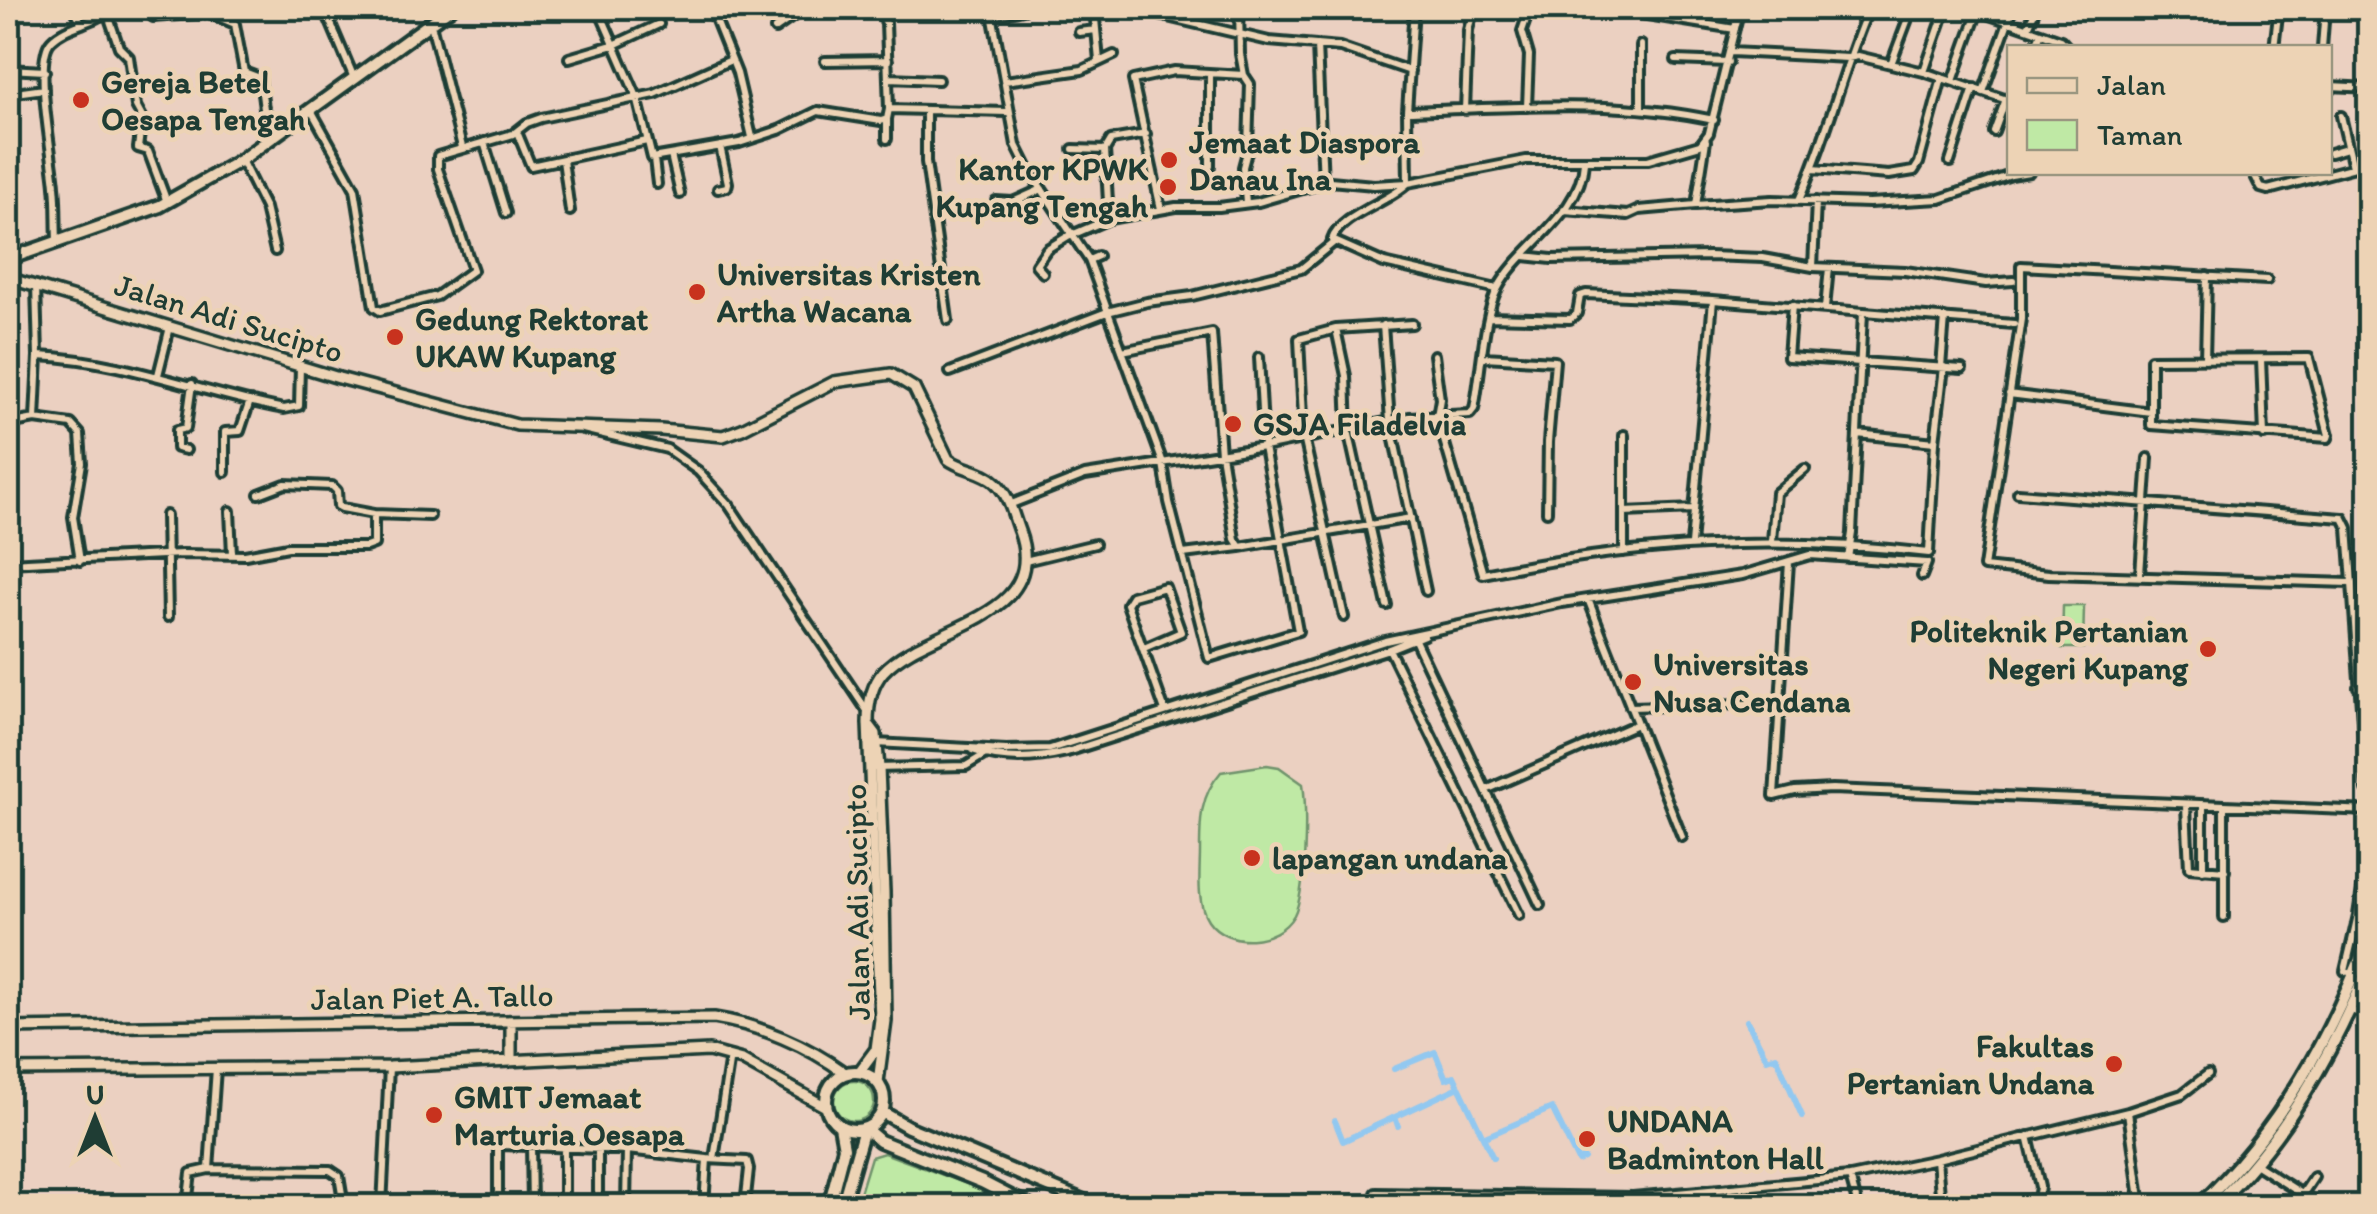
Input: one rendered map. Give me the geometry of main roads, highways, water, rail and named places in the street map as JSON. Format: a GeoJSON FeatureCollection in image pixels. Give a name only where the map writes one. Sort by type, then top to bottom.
{"type":"FeatureCollection","features":[{"type":"Feature","properties":{"kind":"highway"},"geometry":{"type":"LineString","coordinates":[[8,259],[167,202],[241,160],[451,8]]}},
{"type":"Feature","properties":{"kind":"highway"},"geometry":{"type":"LineString","coordinates":[[2345,1008],[2370,934]]}},
{"type":"Feature","properties":{"kind":"highway"},"geometry":{"type":"LineString","coordinates":[[2199,1206],[2265,1142],[2307,1090],[2370,963]]}},
{"type":"Feature","properties":{"kind":"highway"},"geometry":{"type":"LineString","coordinates":[[829,1206],[844,1148],[840,1126],[826,1107],[830,1086],[845,1073],[860,1072],[878,1082],[883,1092],[882,1112],[864,1129],[842,1206]]}},
{"type":"Feature","properties":{"kind":"highway"},"geometry":{"type":"LineString","coordinates":[[882,1112],[908,1127],[1096,1206]]}},
{"type":"Feature","properties":{"kind":"highway"},"geometry":{"type":"LineString","coordinates":[[840,1126],[864,1129],[880,1142],[982,1182],[1029,1206]]}},
{"type":"Feature","properties":{"kind":"highway"},"geometry":{"type":"LineString","coordinates":[[2216,1206],[2255,1164],[2265,1142]]}},
{"type":"Feature","properties":{"kind":"main road","name":"Jalan Adi Sucipto"},"geometry":{"type":"LineString","coordinates":[[8,277],[300,366],[516,425],[723,436],[834,382],[891,374],[914,388],[948,459],[995,481],[1010,505],[1025,560],[1013,594],[885,670],[871,696],[868,718],[876,734],[873,743],[886,1022],[878,1082]]}},
{"type":"Feature","properties":{"kind":"main road","name":"Jalan Adi Sucipto"},"geometry":{"type":"LineString","coordinates":[[860,1072],[876,1049],[880,1019],[875,768]]}},
{"type":"Feature","properties":{"kind":"main road","name":"Jalan Piet A. Tallo"},"geometry":{"type":"LineString","coordinates":[[8,1028],[682,1017],[731,1020],[785,1040],[828,1060],[845,1073]]}},
{"type":"Feature","properties":{"kind":"main road"},"geometry":{"type":"LineString","coordinates":[[511,1021],[511,1060]]}},
{"type":"Feature","properties":{"kind":"main road","name":"Jalan Piet A. Tallo"},"geometry":{"type":"LineString","coordinates":[[8,1070],[389,1067],[689,1050],[730,1055],[826,1107]]}},
{"type":"Feature","properties":{"kind":"waterway"},"geometry":{"type":"LineString","coordinates":[[1747,1021],[1767,1059],[1776,1056],[1802,1116]]}},
{"type":"Feature","properties":{"kind":"waterway"},"geometry":{"type":"LineString","coordinates":[[1394,1069],[1435,1052],[1446,1079],[1454,1076],[1493,1158]]}},
{"type":"Feature","properties":{"kind":"waterway"},"geometry":{"type":"LineString","coordinates":[[1398,1126],[1395,1117],[1459,1087]]}},
{"type":"Feature","properties":{"kind":"waterway"},"geometry":{"type":"LineString","coordinates":[[1485,1137],[1552,1108],[1578,1161],[1584,1158]]}},
{"type":"Feature","properties":{"kind":"waterway"},"geometry":{"type":"LineString","coordinates":[[1335,1121],[1343,1141],[1395,1117]]}},
{"type":"Feature","properties":{"kind":"place","name":"Gereja Betel Oesapa Tengah"},"geometry":{"type":"Point","coordinates":[81,100]}},
{"type":"Feature","properties":{"kind":"place","name":"Jemaat Diaspora Danau Ina"},"geometry":{"type":"Point","coordinates":[1169,160]}},
{"type":"Feature","properties":{"kind":"place","name":"Kantor KPWK Kupang Tengah"},"geometry":{"type":"Point","coordinates":[1168,187]}},
{"type":"Feature","properties":{"kind":"place","name":"Universitas Kristen Artha Wacana"},"geometry":{"type":"Point","coordinates":[697,292]}},
{"type":"Feature","properties":{"kind":"place","name":"Gedung Rektorat UKAW Kupang"},"geometry":{"type":"Point","coordinates":[395,337]}},
{"type":"Feature","properties":{"kind":"place","name":"GSJA Filadelvia"},"geometry":{"type":"Point","coordinates":[1233,424]}},
{"type":"Feature","properties":{"kind":"place","name":"Politeknik Pertanian Negeri Kupang"},"geometry":{"type":"Point","coordinates":[2208,649]}},
{"type":"Feature","properties":{"kind":"place","name":"Universitas Nusa Cendana"},"geometry":{"type":"Point","coordinates":[1633,682]}},
{"type":"Feature","properties":{"kind":"place","name":"lapangan undana"},"geometry":{"type":"Point","coordinates":[1252,858]}},
{"type":"Feature","properties":{"kind":"place","name":"Fakultas Pertanian Undana"},"geometry":{"type":"Point","coordinates":[2114,1064]}},
{"type":"Feature","properties":{"kind":"place","name":"GMIT Jemaat Marturia Oesapa"},"geometry":{"type":"Point","coordinates":[434,1115]}},
{"type":"Feature","properties":{"kind":"place","name":"UNDANA Badminton Hall"},"geometry":{"type":"Point","coordinates":[1587,1139]}}]}
